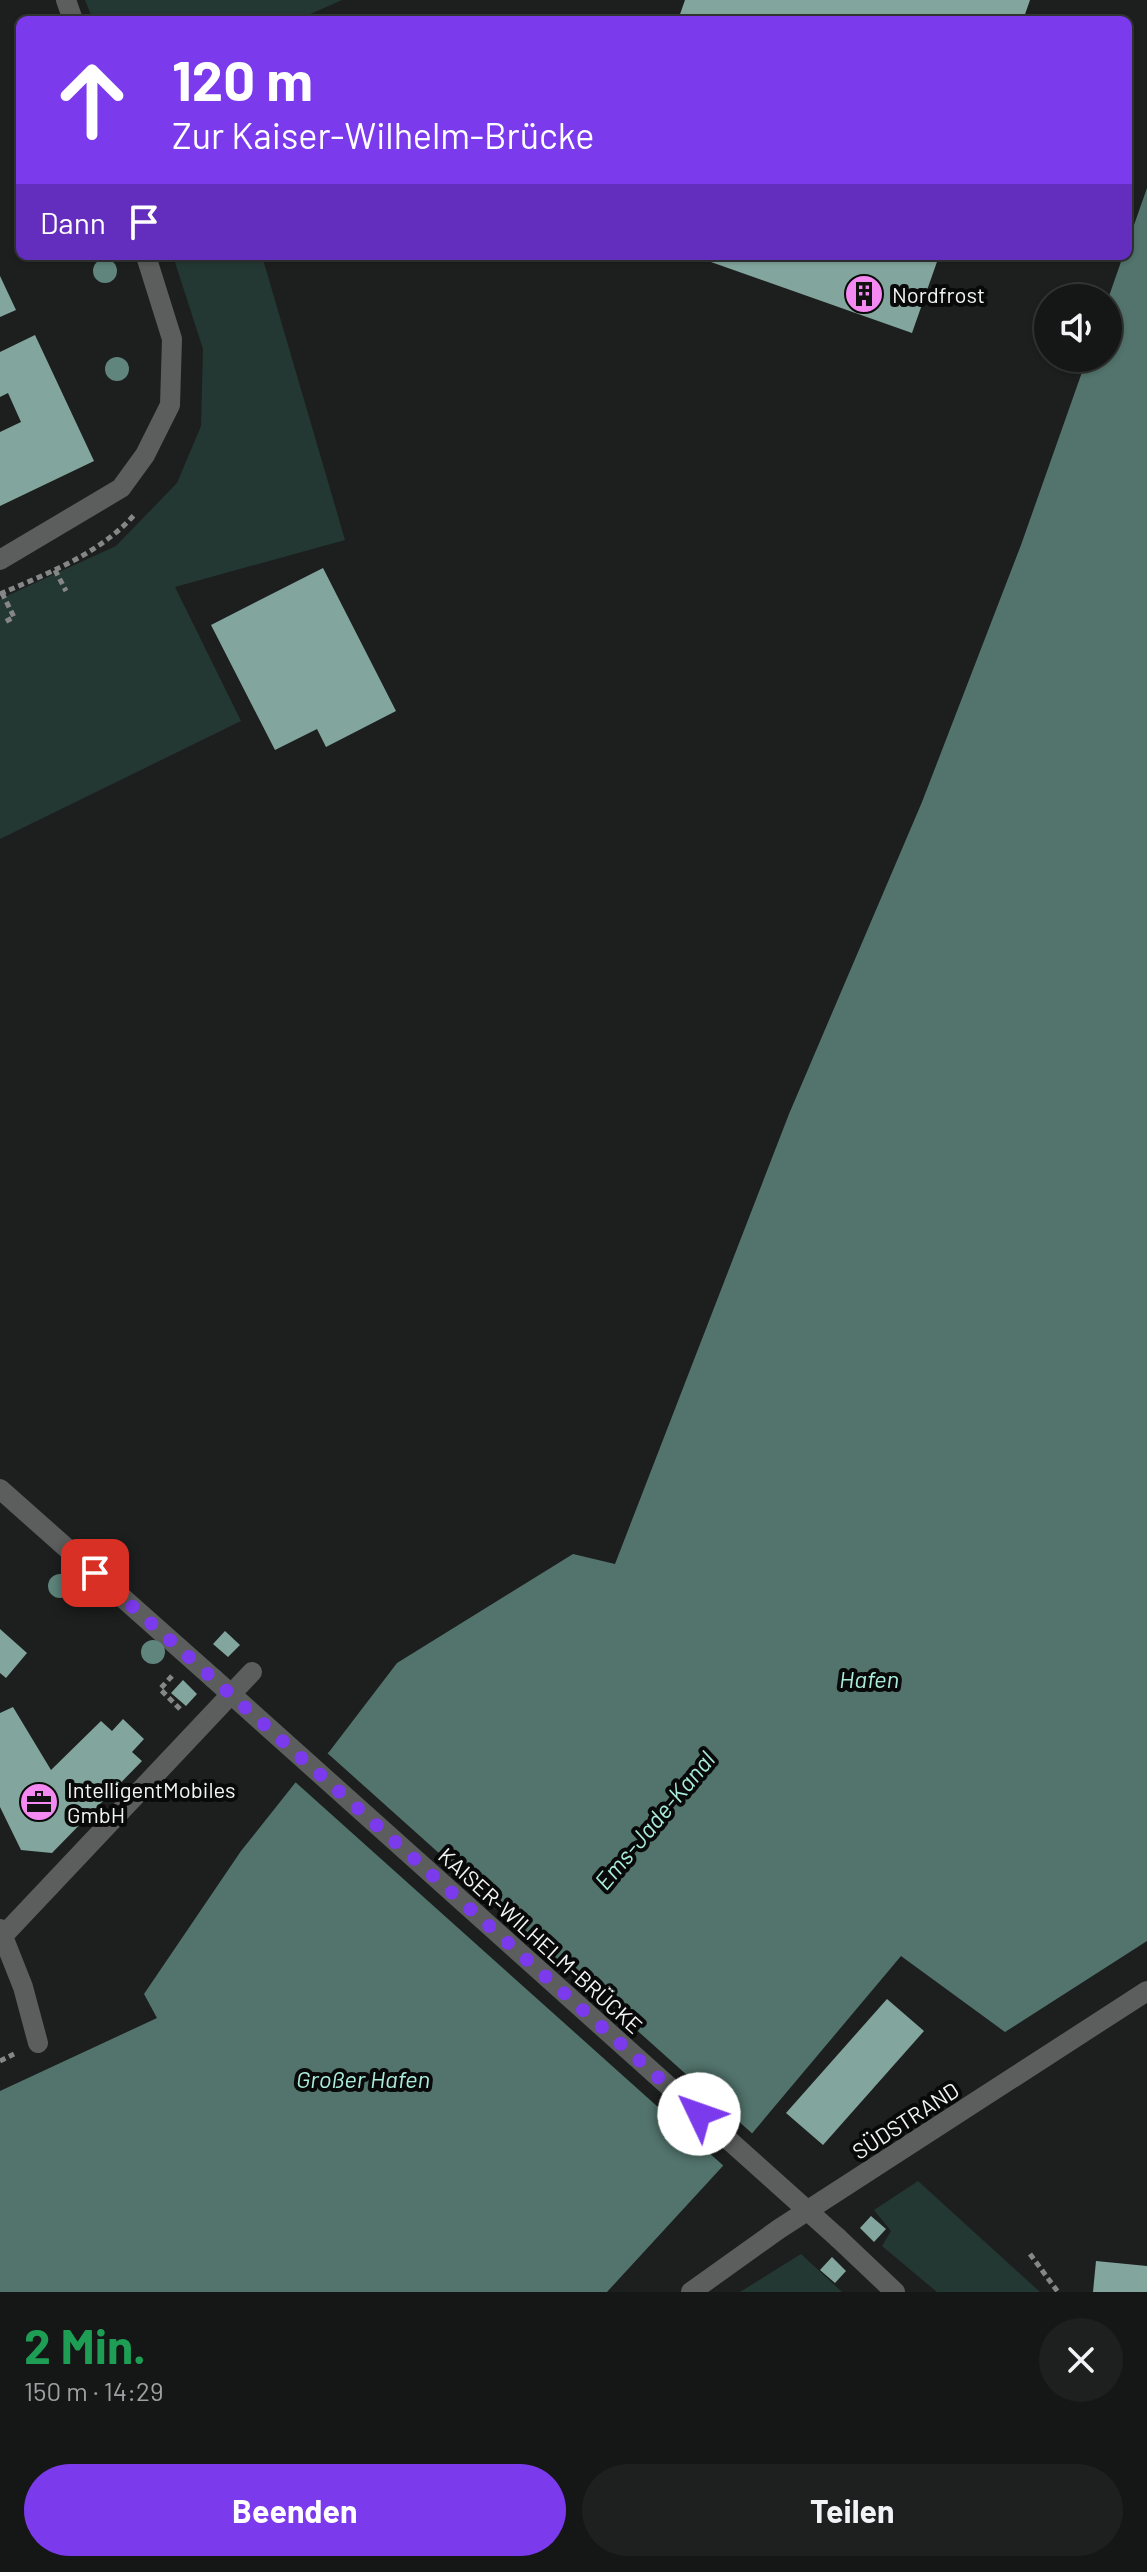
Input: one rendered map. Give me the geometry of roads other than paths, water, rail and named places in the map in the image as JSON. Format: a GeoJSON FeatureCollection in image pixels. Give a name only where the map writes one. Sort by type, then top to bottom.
{"type":"FeatureCollection","features":[{"type":"Feature","properties":{"kind":"street"},"geometry":{"type":"LineString","coordinates":[[0,560],[121,488],[145,455],[170,405],[172,339],[147,260]]}},
{"type":"Feature","properties":{"kind":"street","name":"KAISER-WILHELM-BRÜCKE"},"geometry":{"type":"LineString","coordinates":[[0,1489],[895,2292]]}},
{"type":"Feature","properties":{"kind":"street"},"geometry":{"type":"LineString","coordinates":[[38,2043],[2,1932],[252,1672]]}},
{"type":"Feature","properties":{"kind":"street","name":"SÜDSTRAND"},"geometry":{"type":"LineString","coordinates":[[691,2292],[779,2229],[1147,1991]]}},
{"type":"Feature","properties":{"kind":"water","name":"Hafen"},"geometry":{"type":"Polygon","coordinates":[[[1147,188],[1147,1941],[1005,2032],[901,1956],[744,2143],[607,2292],[0,2292],[0,2091],[157,2018],[144,1994],[241,1851],[303,1773],[329,1752],[397,1663],[573,1554],[615,1564],[789,1114],[922,802],[1021,545],[1082,372],[1122,372],[1122,284],[1113,284],[1122,260],[1132,260],[1132,231],[1147,188]]]}},
{"type":"Feature","properties":{"kind":"place","name":"Nordfrost"},"geometry":{"type":"Point","coordinates":[864,294]}},
{"type":"Feature","properties":{"kind":"place","name":"IntelligentMobiles GmbH"},"geometry":{"type":"Point","coordinates":[39,1802]}},
{"type":"Feature","properties":{"kind":"water label","name":"Ems-Jade-Kanal"},"geometry":{"type":"Point","coordinates":[654,1820]}},
{"type":"Feature","properties":{"kind":"water label","name":"Großer Hafen"},"geometry":{"type":"Point","coordinates":[363,2078]}}]}
